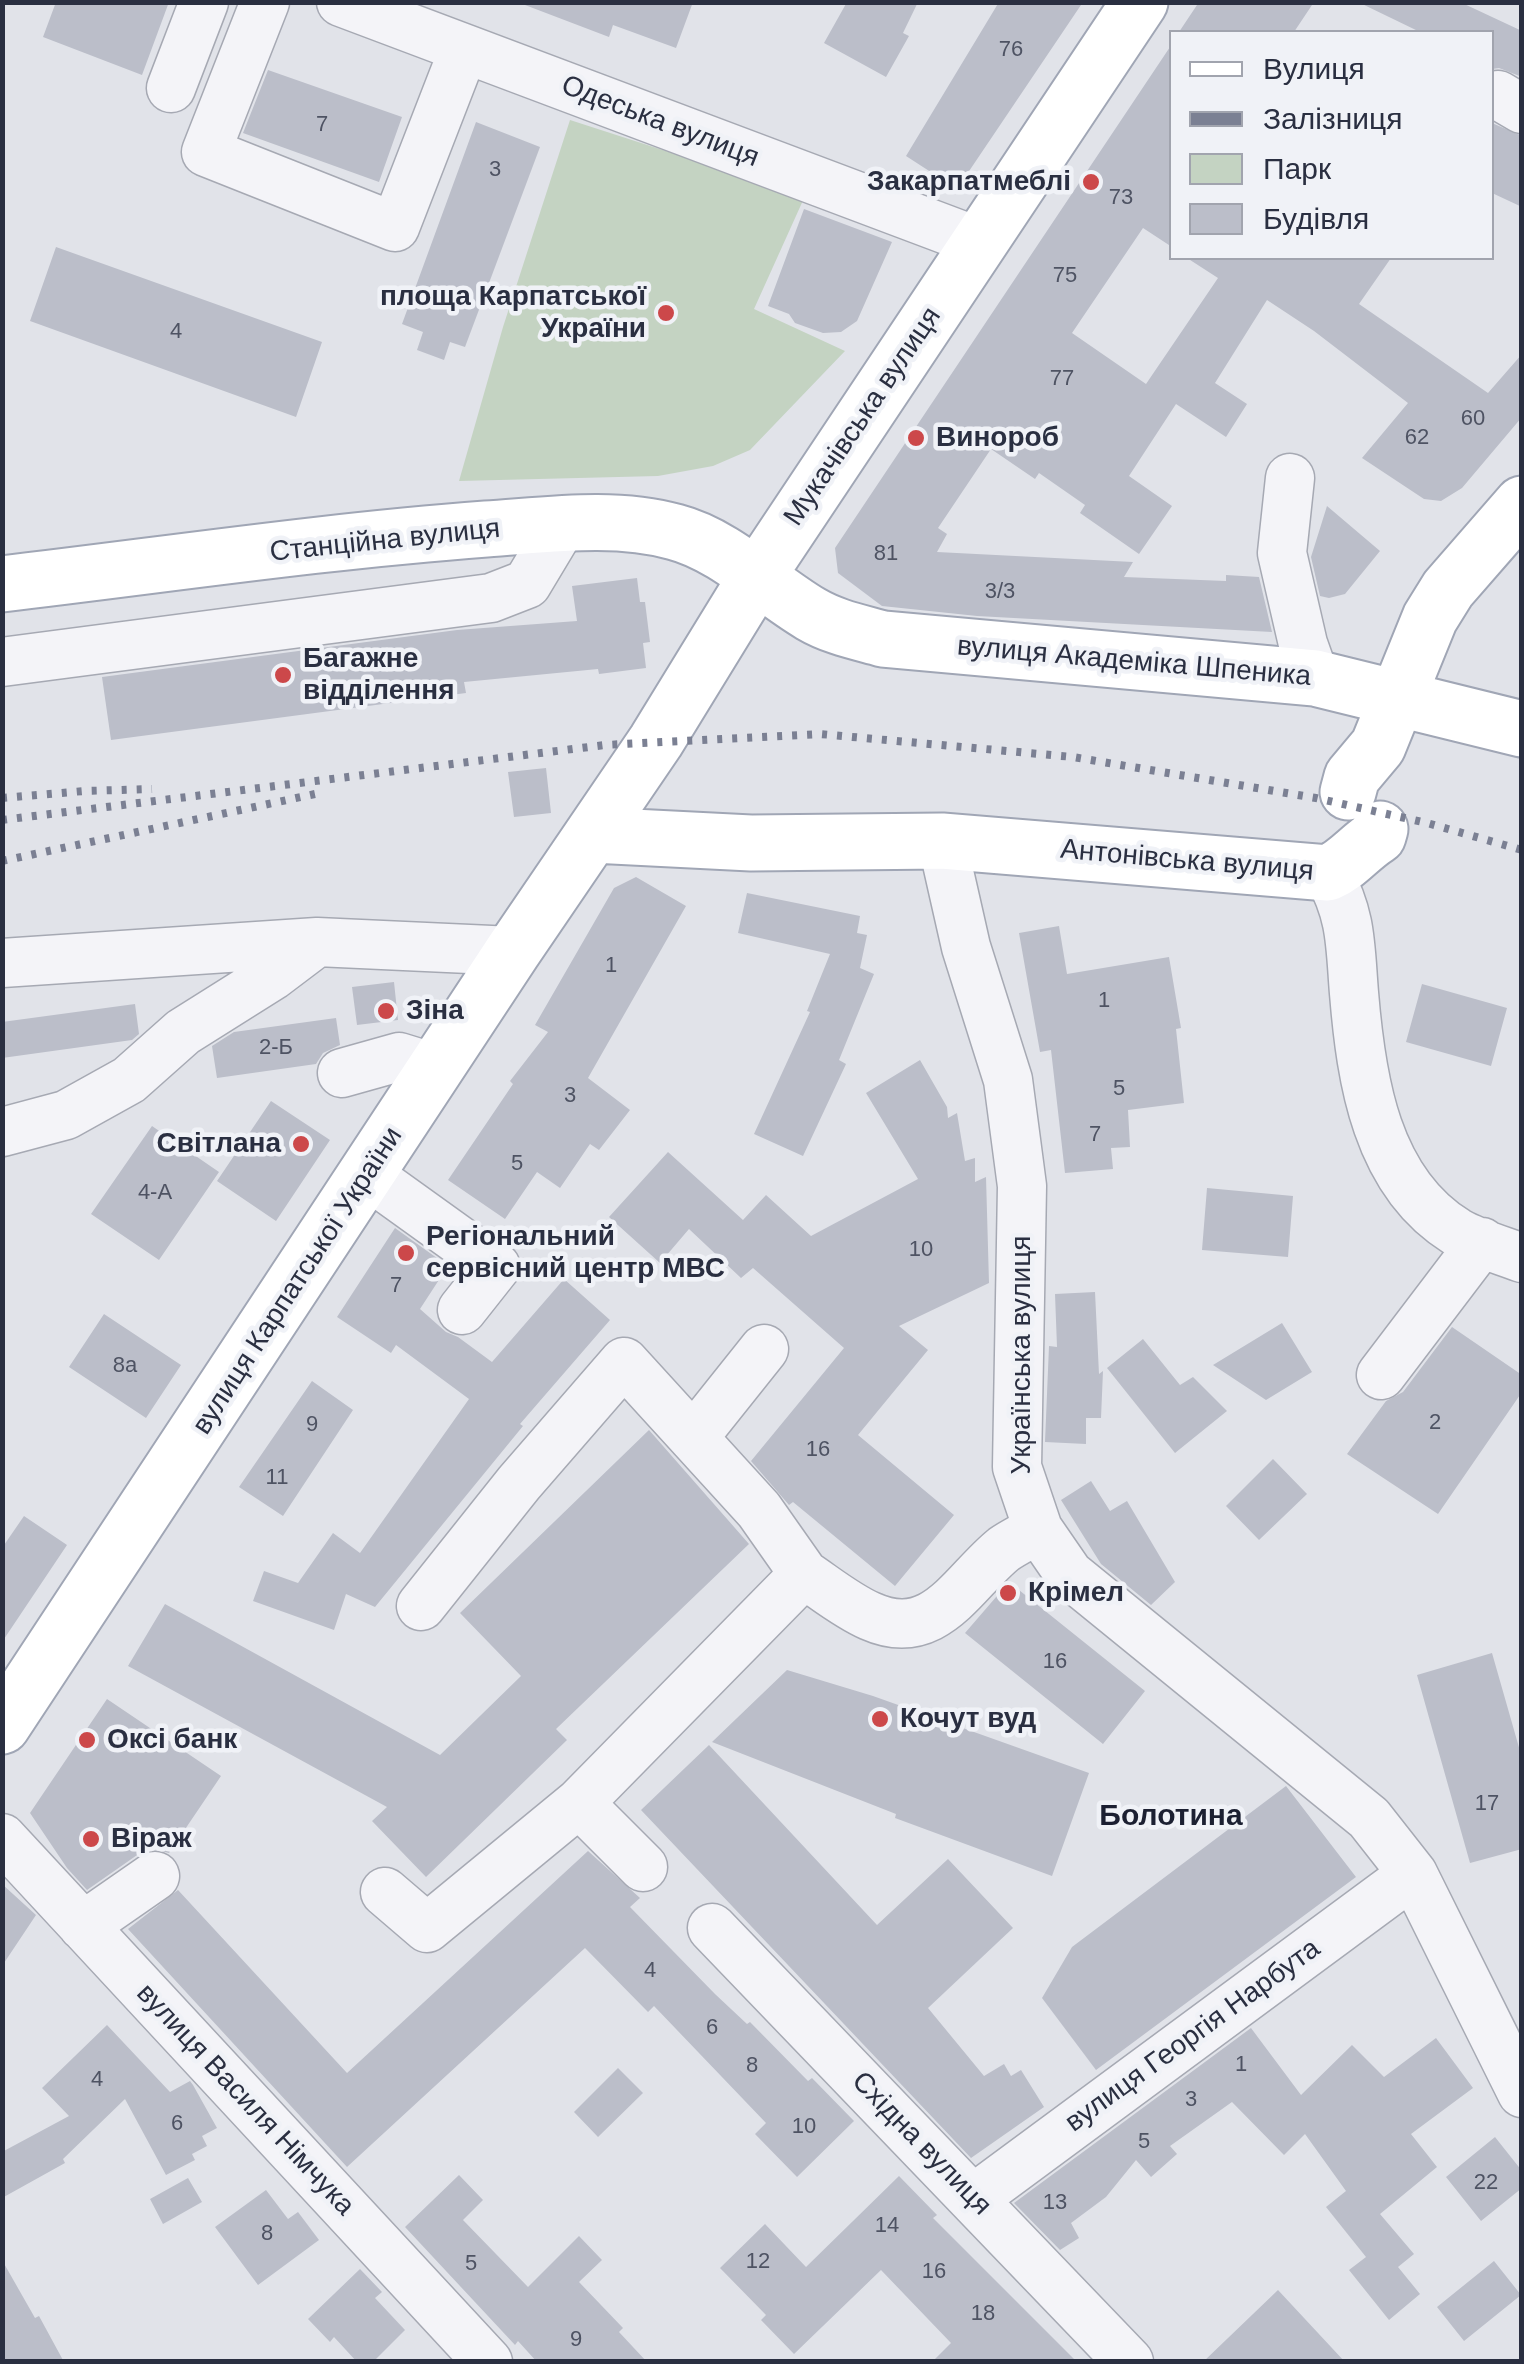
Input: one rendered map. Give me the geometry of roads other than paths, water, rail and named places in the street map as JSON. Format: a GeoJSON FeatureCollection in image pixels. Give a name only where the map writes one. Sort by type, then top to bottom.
{"type":"FeatureCollection","features":[{"type":"Feature","properties":{"kind":"main road","name":"Мукачівська вулиця"},"geometry":{"type":"LineString","coordinates":[[593,834],[656,741],[756,578],[1140,2]]}},
{"type":"Feature","properties":{"kind":"main road"},"geometry":{"type":"LineString","coordinates":[[1356,828],[1352,778],[1378,746],[1430,618],[1448,588],[1522,504]]}},
{"type":"Feature","properties":{"kind":"main road","name":"Станційна вулиця"},"geometry":{"type":"LineString","coordinates":[[2,584],[415,534],[563,524],[634,525],[674,531],[703,542],[756,578]]}},
{"type":"Feature","properties":{"kind":"main road","name":"вулиця Академіка Шпеника"},"geometry":{"type":"LineString","coordinates":[[756,578],[814,616],[883,639],[1314,678],[1522,729]]}},
{"type":"Feature","properties":{"kind":"main road","name":"Антонівська вулиця"},"geometry":{"type":"LineString","coordinates":[[942,840],[1356,828]]}},
{"type":"Feature","properties":{"kind":"main road"},"geometry":{"type":"LineString","coordinates":[[593,834],[751,843],[942,840]]}},
{"type":"Feature","properties":{"kind":"main road","name":"вулиця Карпатської України"},"geometry":{"type":"LineString","coordinates":[[2,1726],[593,834]]}},
{"type":"Feature","properties":{"kind":"street"},"geometry":{"type":"LineString","coordinates":[[171,88],[204,2]]}},
{"type":"Feature","properties":{"kind":"street"},"geometry":{"type":"LineString","coordinates":[[265,2],[206,152],[395,227],[475,53]]}},
{"type":"Feature","properties":{"kind":"street","name":"Одеська вулиця"},"geometry":{"type":"LineString","coordinates":[[341,2],[979,242]]}},
{"type":"Feature","properties":{"kind":"street"},"geometry":{"type":"LineString","coordinates":[[428,201],[475,53]]}},
{"type":"Feature","properties":{"kind":"street"},"geometry":{"type":"LineString","coordinates":[[1290,478],[1282,552],[1314,678]]}},
{"type":"Feature","properties":{"kind":"street"},"geometry":{"type":"LineString","coordinates":[[2,662],[502,595],[527,584],[563,524]]}},
{"type":"Feature","properties":{"kind":"street","name":"Антонівська вулиця"},"geometry":{"type":"LineString","coordinates":[[1356,828],[1343,900],[1350,932],[1361,1056],[1380,1135],[1397,1169],[1424,1205],[1460,1234],[1502,1250]]}},
{"type":"Feature","properties":{"kind":"street","name":"Українська вулиця"},"geometry":{"type":"LineString","coordinates":[[942,840],[966,946],[1008,1080],[1018,1140],[1022,1186],[1017,1467],[1038,1529],[1069,1574],[1369,1818],[1413,1874],[1522,2093]]}},
{"type":"Feature","properties":{"kind":"street"},"geometry":{"type":"LineString","coordinates":[[2,963],[317,942],[513,951]]}},
{"type":"Feature","properties":{"kind":"street"},"geometry":{"type":"LineString","coordinates":[[2,1132],[66,1114],[129,1080],[183,1032],[272,976],[317,942]]}},
{"type":"Feature","properties":{"kind":"street"},"geometry":{"type":"LineString","coordinates":[[342,1073],[398,1058],[438,1069]]}},
{"type":"Feature","properties":{"kind":"street"},"geometry":{"type":"LineString","coordinates":[[368,1175],[496,1267],[462,1310]]}},
{"type":"Feature","properties":{"kind":"street"},"geometry":{"type":"LineString","coordinates":[[1382,1375],[1502,1250]]}},
{"type":"Feature","properties":{"kind":"street"},"geometry":{"type":"LineString","coordinates":[[693,1438],[764,1350]]}},
{"type":"Feature","properties":{"kind":"street"},"geometry":{"type":"LineString","coordinates":[[421,1606],[519,1482],[624,1362],[759,1510],[804,1574],[869,1616],[898,1624],[923,1621],[944,1608],[1004,1549],[1038,1529]]}},
{"type":"Feature","properties":{"kind":"street"},"geometry":{"type":"LineString","coordinates":[[385,1892],[427,1928],[579,1803],[804,1574]]}},
{"type":"Feature","properties":{"kind":"street"},"geometry":{"type":"LineString","coordinates":[[579,1803],[643,1867]]}},
{"type":"Feature","properties":{"kind":"street","name":"вулиця Василя Німчука"},"geometry":{"type":"LineString","coordinates":[[2,1838],[488,2362]]}},
{"type":"Feature","properties":{"kind":"street","name":"вулиця Георгія Нарбута"},"geometry":{"type":"LineString","coordinates":[[973,2198],[1413,1874]]}},
{"type":"Feature","properties":{"kind":"street"},"geometry":{"type":"LineString","coordinates":[[83,1926],[154,1876]]}},
{"type":"Feature","properties":{"kind":"street","name":"Східна вулиця"},"geometry":{"type":"LineString","coordinates":[[712,1928],[1129,2362]]}},
{"type":"Feature","properties":{"kind":"railway"},"geometry":{"type":"LineString","coordinates":[[2,820],[605,745],[820,734],[1073,757],[1316,798],[1522,850]]}},
{"type":"Feature","properties":{"kind":"railway"},"geometry":{"type":"LineString","coordinates":[[2,798],[152,789]]}},
{"type":"Feature","properties":{"kind":"railway"},"geometry":{"type":"LineString","coordinates":[[2,861],[315,794]]}},
{"type":"Feature","properties":{"kind":"place","name":"Закарпатмеблі"},"geometry":{"type":"Point","coordinates":[1091,182]}},
{"type":"Feature","properties":{"kind":"place","name":"площа Карпатської України"},"geometry":{"type":"Point","coordinates":[666,313]}},
{"type":"Feature","properties":{"kind":"place","name":"Винороб"},"geometry":{"type":"Point","coordinates":[916,438]}},
{"type":"Feature","properties":{"kind":"place","name":"Багажне відділення"},"geometry":{"type":"Point","coordinates":[283,675]}},
{"type":"Feature","properties":{"kind":"place","name":"Зіна"},"geometry":{"type":"Point","coordinates":[386,1011]}},
{"type":"Feature","properties":{"kind":"place","name":"Світлана"},"geometry":{"type":"Point","coordinates":[301,1144]}},
{"type":"Feature","properties":{"kind":"place","name":"Регіональний сервісний центр МВС"},"geometry":{"type":"Point","coordinates":[406,1253]}},
{"type":"Feature","properties":{"kind":"place","name":"Крімел"},"geometry":{"type":"Point","coordinates":[1008,1593]}},
{"type":"Feature","properties":{"kind":"place","name":"Кочут вуд"},"geometry":{"type":"Point","coordinates":[880,1719]}},
{"type":"Feature","properties":{"kind":"place","name":"Оксі банк"},"geometry":{"type":"Point","coordinates":[87,1740]}},
{"type":"Feature","properties":{"kind":"place","name":"Віраж"},"geometry":{"type":"Point","coordinates":[91,1839]}},
{"type":"Feature","properties":{"kind":"district","name":"Болотина"},"geometry":{"type":"Point","coordinates":[1171,1817]}}]}
